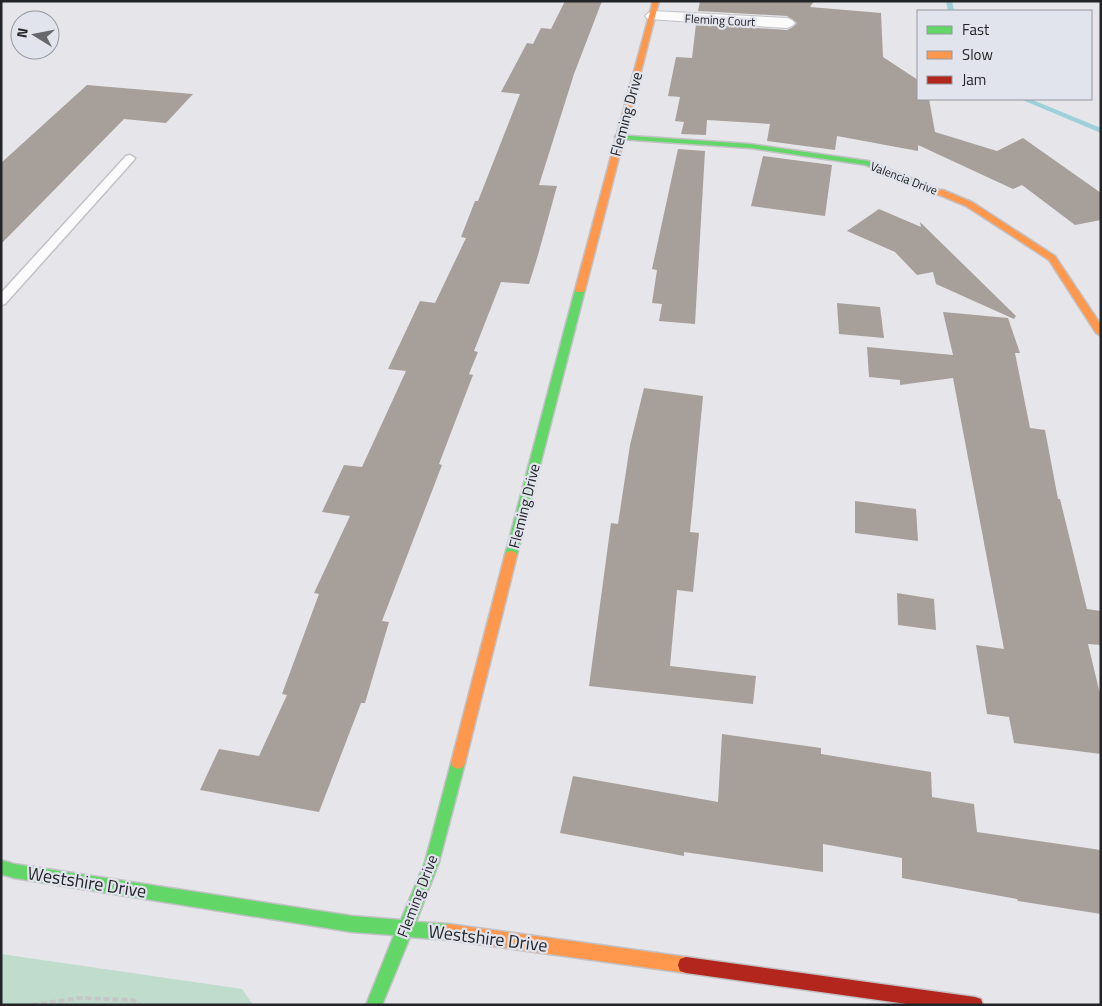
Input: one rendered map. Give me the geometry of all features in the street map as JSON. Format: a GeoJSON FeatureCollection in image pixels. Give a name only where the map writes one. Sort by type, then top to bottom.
{"type":"FeatureCollection","features":[{"type":"Feature","properties":{"kind":"street","name":"Fleming Court"},"geometry":{"type":"LineString","coordinates":[[654,9],[787,23]]}},
{"type":"Feature","properties":{"kind":"street","name":"Fleming Drive"},"geometry":{"type":"LineString","coordinates":[[374,1005],[432,862],[619,137],[654,9]]}},
{"type":"Feature","properties":{"kind":"street","name":"Valencia Drive"},"geometry":{"type":"LineString","coordinates":[[619,137],[750,146],[868,164],[969,204],[1052,258],[1101,333]]}},
{"type":"Feature","properties":{"kind":"street","name":"Westshire Drive"},"geometry":{"type":"LineString","coordinates":[[1,867],[14,871],[352,924],[469,934],[975,1005]]}},
{"type":"Feature","properties":{"kind":"lane"},"geometry":{"type":"LineString","coordinates":[[1,301],[130,158]]}},
{"type":"Feature","properties":{"kind":"path"},"geometry":{"type":"LineString","coordinates":[[32,1005],[79,998],[133,1000],[140,1005]]}},
{"type":"Feature","properties":{"kind":"green space"},"geometry":{"type":"Polygon","coordinates":[[[1,954],[242,989],[253,1005],[1,1005],[1,954]]]}},
{"type":"Feature","properties":{"kind":"building"},"geometry":{"type":"Polygon","coordinates":[[[565,1],[602,1],[574,74],[539,185],[557,186],[538,255],[529,284],[501,282],[474,351],[478,352],[469,374],[473,375],[439,464],[442,465],[382,621],[389,622],[365,703],[361,703],[319,812],[200,790],[219,749],[259,756],[287,695],[282,694],[319,594],[314,593],[350,516],[322,512],[344,465],[362,467],[406,371],[388,369],[420,301],[435,303],[466,238],[461,237],[475,201],[478,201],[520,94],[501,92],[527,43],[533,44],[541,28],[551,29],[565,1]]]}},
{"type":"Feature","properties":{"kind":"building"},"geometry":{"type":"Polygon","coordinates":[[[700,1],[814,1],[810,7],[881,13],[883,57],[917,79],[917,100],[929,100],[935,132],[997,151],[1023,138],[1101,193],[1101,220],[1075,225],[1022,185],[1013,189],[918,145],[918,151],[837,136],[835,150],[767,141],[770,124],[707,120],[706,135],[681,134],[684,122],[675,121],[680,97],[668,96],[676,57],[692,58],[696,24],[787,30],[797,23],[787,16],[698,11],[700,1]]]}},
{"type":"Feature","properties":{"kind":"building"},"geometry":{"type":"Polygon","coordinates":[[[87,85],[193,94],[166,123],[124,119],[1,244],[1,163],[87,85]]]}},
{"type":"Feature","properties":{"kind":"building"},"geometry":{"type":"Polygon","coordinates":[[[678,149],[705,151],[695,324],[659,321],[662,304],[652,303],[657,270],[652,269],[678,149]]]}},
{"type":"Feature","properties":{"kind":"building"},"geometry":{"type":"Polygon","coordinates":[[[763,156],[832,165],[825,216],[751,206],[763,156]]]}},
{"type":"Feature","properties":{"kind":"building"},"geometry":{"type":"Polygon","coordinates":[[[879,209],[921,227],[920,222],[1016,316],[1014,319],[936,284],[933,272],[917,275],[895,252],[847,231],[879,209]]]}},
{"type":"Feature","properties":{"kind":"building"},"geometry":{"type":"Polygon","coordinates":[[[837,303],[880,307],[884,338],[839,334],[837,303]]]}},
{"type":"Feature","properties":{"kind":"building"},"geometry":{"type":"Polygon","coordinates":[[[943,312],[1008,318],[1020,353],[1015,353],[1030,428],[1045,430],[1058,499],[1060,499],[1087,609],[1101,611],[1101,645],[1088,644],[1101,698],[1101,754],[1014,743],[1009,717],[987,714],[976,645],[1004,649],[953,378],[900,385],[900,380],[869,377],[867,347],[953,355],[943,312]]]}},
{"type":"Feature","properties":{"kind":"building"},"geometry":{"type":"Polygon","coordinates":[[[644,388],[703,396],[690,532],[699,533],[693,592],[677,590],[670,666],[756,676],[753,704],[589,686],[611,523],[618,524],[630,445],[644,388]]]}},
{"type":"Feature","properties":{"kind":"building"},"geometry":{"type":"Polygon","coordinates":[[[855,501],[916,509],[918,541],[855,533],[855,501]]]}},
{"type":"Feature","properties":{"kind":"building"},"geometry":{"type":"Polygon","coordinates":[[[897,593],[934,599],[936,630],[898,625],[897,593]]]}},
{"type":"Feature","properties":{"kind":"building"},"geometry":{"type":"Polygon","coordinates":[[[722,734],[821,748],[821,754],[931,772],[932,797],[974,804],[977,832],[1101,850],[1101,914],[1018,901],[1017,899],[902,878],[902,858],[823,844],[823,872],[684,852],[684,856],[560,833],[573,776],[718,802],[722,734]]]}},
{"type":"Feature","properties":{"kind":"waterway"},"geometry":{"type":"LineString","coordinates":[[949,1],[951,10]]}},
{"type":"Feature","properties":{"kind":"waterway"},"geometry":{"type":"LineString","coordinates":[[1026,100],[1101,131]]}},
{"type":"Feature","properties":{"kind":"traffic: fast"},"geometry":{"type":"LineString","coordinates":[[619,137],[750,146],[868,163],[940,192]]}},
{"type":"Feature","properties":{"kind":"traffic: fast"},"geometry":{"type":"LineString","coordinates":[[511,555],[580,290]]}},
{"type":"Feature","properties":{"kind":"traffic: fast"},"geometry":{"type":"LineString","coordinates":[[374,1005],[432,862],[458,763]]}},
{"type":"Feature","properties":{"kind":"traffic: fast"},"geometry":{"type":"LineString","coordinates":[[1,867],[14,871],[352,924],[448,932]]}},
{"type":"Feature","properties":{"kind":"traffic: slow"},"geometry":{"type":"LineString","coordinates":[[580,290],[656,1]]}},
{"type":"Feature","properties":{"kind":"traffic: slow"},"geometry":{"type":"LineString","coordinates":[[940,192],[969,204],[1052,258],[1101,333]]}},
{"type":"Feature","properties":{"kind":"traffic: slow"},"geometry":{"type":"LineString","coordinates":[[458,763],[511,555]]}},
{"type":"Feature","properties":{"kind":"traffic: slow"},"geometry":{"type":"LineString","coordinates":[[448,932],[686,965]]}},
{"type":"Feature","properties":{"kind":"traffic: jam"},"geometry":{"type":"LineString","coordinates":[[686,965],[975,1005]]}}]}
